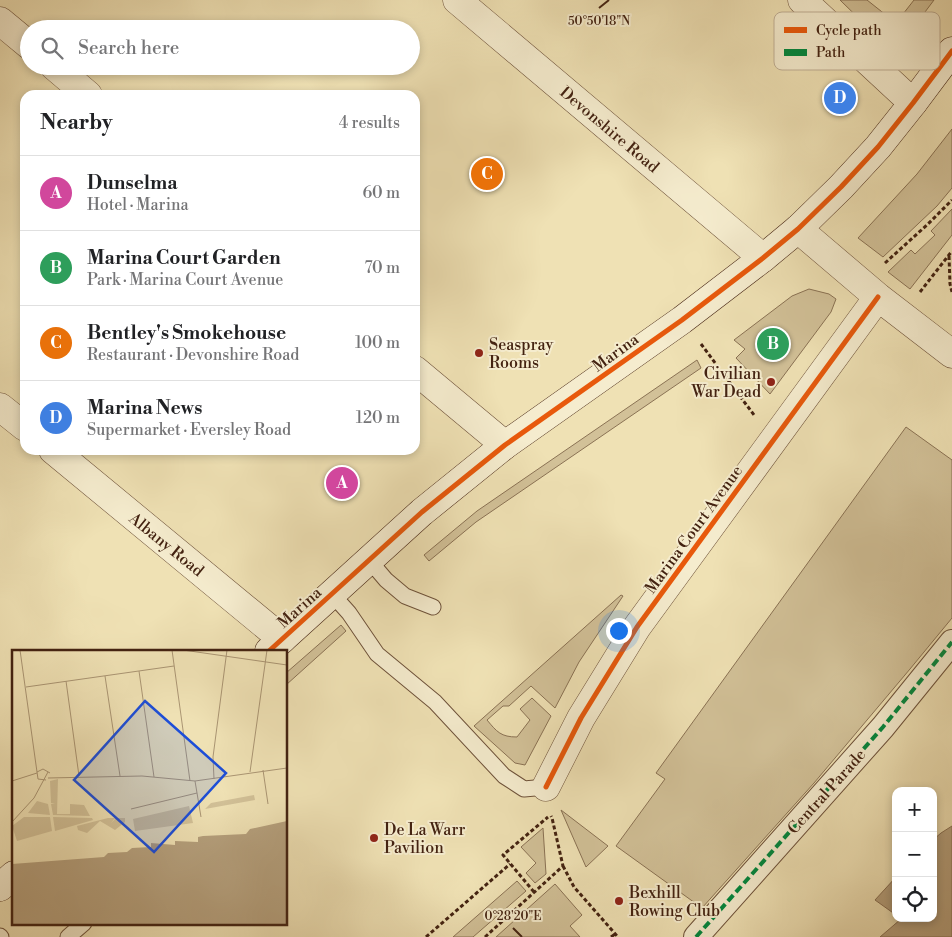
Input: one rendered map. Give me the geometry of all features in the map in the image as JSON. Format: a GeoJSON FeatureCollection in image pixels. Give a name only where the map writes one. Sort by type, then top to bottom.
{"type":"FeatureCollection","features":[{"type":"Feature","properties":{"kind":"street","name":"Devonshire Road"},"geometry":{"type":"LineString","coordinates":[[457,0],[763,258]]}},
{"type":"Feature","properties":{"kind":"street"},"geometry":{"type":"LineString","coordinates":[[802,0],[815,12]]}},
{"type":"Feature","properties":{"kind":"street"},"geometry":{"type":"LineString","coordinates":[[0,20],[20,37]]}},
{"type":"Feature","properties":{"kind":"street","name":"Marina"},"geometry":{"type":"LineString","coordinates":[[940,67],[952,51]]}},
{"type":"Feature","properties":{"kind":"street"},"geometry":{"type":"LineString","coordinates":[[877,70],[913,103]]}},
{"type":"Feature","properties":{"kind":"street","name":"Marina"},"geometry":{"type":"LineString","coordinates":[[276,645],[422,512],[505,445],[682,320],[798,229],[878,147],[938,70]]}},
{"type":"Feature","properties":{"kind":"street"},"geometry":{"type":"LineString","coordinates":[[65,75],[82,90]]}},
{"type":"Feature","properties":{"kind":"street"},"geometry":{"type":"LineString","coordinates":[[798,229],[878,297],[952,354]]}},
{"type":"Feature","properties":{"kind":"street","name":"Marina Court Avenue"},"geometry":{"type":"LineString","coordinates":[[546,787],[580,718],[636,627],[878,297]]}},
{"type":"Feature","properties":{"kind":"street"},"geometry":{"type":"LineString","coordinates":[[420,374],[505,445]]}},
{"type":"Feature","properties":{"kind":"street"},"geometry":{"type":"LineString","coordinates":[[0,407],[20,423]]}},
{"type":"Feature","properties":{"kind":"street","name":"Albany Road"},"geometry":{"type":"LineString","coordinates":[[58,455],[276,645]]}},
{"type":"Feature","properties":{"kind":"street","name":"Central Parade"},"geometry":{"type":"LineString","coordinates":[[696,937],[883,727],[952,642]]}},
{"type":"Feature","properties":{"kind":"lane"},"geometry":{"type":"LineString","coordinates":[[369,560],[386,580],[404,596],[433,607]]}},
{"type":"Feature","properties":{"kind":"lane"},"geometry":{"type":"LineString","coordinates":[[332,594],[349,613],[377,654],[435,702],[504,776],[524,789],[546,787]]}},
{"type":"Feature","properties":{"kind":"lane"},"geometry":{"type":"LineString","coordinates":[[68,937],[83,924]]}},
{"type":"Feature","properties":{"kind":"path"},"geometry":{"type":"LineString","coordinates":[[890,258],[952,200]]}},
{"type":"Feature","properties":{"kind":"path"},"geometry":{"type":"LineString","coordinates":[[925,286],[952,252]]}},
{"type":"Feature","properties":{"kind":"path"},"geometry":{"type":"LineString","coordinates":[[949,256],[952,292]]}},
{"type":"Feature","properties":{"kind":"path"},"geometry":{"type":"LineString","coordinates":[[682,320],[773,440]]}},
{"type":"Feature","properties":{"kind":"path"},"geometry":{"type":"LineString","coordinates":[[534,892],[503,856],[550,815],[563,866],[574,887],[617,936]]}},
{"type":"Feature","properties":{"kind":"path"},"geometry":{"type":"LineString","coordinates":[[426,937],[510,864]]}},
{"type":"Feature","properties":{"kind":"path"},"geometry":{"type":"LineString","coordinates":[[485,937],[563,866]]}},
{"type":"Feature","properties":{"kind":"path"},"geometry":{"type":"LineString","coordinates":[[491,931],[491,937]]}},
{"type":"Feature","properties":{"kind":"path"},"geometry":{"type":"LineString","coordinates":[[611,937],[617,936]]}},
{"type":"Feature","properties":{"kind":"shaded area"},"geometry":{"type":"Polygon","coordinates":[[[840,0],[867,0],[882,12],[852,12],[840,0]]]}},
{"type":"Feature","properties":{"kind":"shaded area"},"geometry":{"type":"Polygon","coordinates":[[[914,0],[934,0],[925,12],[905,12],[914,0]]]}},
{"type":"Feature","properties":{"kind":"shaded area"},"geometry":{"type":"Polygon","coordinates":[[[952,129],[952,188],[937,206],[883,257],[858,238],[917,174],[952,129]]]}},
{"type":"Feature","properties":{"kind":"shaded area"},"geometry":{"type":"Polygon","coordinates":[[[952,209],[952,235],[910,289],[888,272],[911,250],[915,254],[935,235],[931,231],[952,209]]]}},
{"type":"Feature","properties":{"kind":"shaded area"},"geometry":{"type":"Polygon","coordinates":[[[809,289],[829,294],[836,299],[831,312],[770,394],[736,358],[745,349],[734,340],[792,296],[809,289]]]}},
{"type":"Feature","properties":{"kind":"shaded area"},"geometry":{"type":"Polygon","coordinates":[[[697,360],[701,368],[476,522],[429,561],[424,555],[477,511],[697,360]]]}},
{"type":"Feature","properties":{"kind":"shaded area"},"geometry":{"type":"Polygon","coordinates":[[[906,427],[952,460],[952,618],[814,783],[702,908],[616,846],[665,779],[656,773],[906,427]]]}},
{"type":"Feature","properties":{"kind":"shaded area"},"geometry":{"type":"Polygon","coordinates":[[[621,595],[623,596],[579,662],[555,708],[531,686],[509,706],[503,706],[487,720],[500,733],[517,737],[530,720],[520,709],[532,698],[551,716],[525,765],[515,763],[474,726],[621,595]]]}},
{"type":"Feature","properties":{"kind":"shaded area"},"geometry":{"type":"Polygon","coordinates":[[[341,625],[346,631],[288,683],[288,671],[341,625]]]}},
{"type":"Feature","properties":{"kind":"shaded area"},"geometry":{"type":"Polygon","coordinates":[[[561,810],[608,846],[586,867],[561,810]]]}},
{"type":"Feature","properties":{"kind":"shaded area"},"geometry":{"type":"Polygon","coordinates":[[[952,826],[952,937],[880,937],[898,922],[937,922],[937,836],[952,826]]]}},
{"type":"Feature","properties":{"kind":"shaded area"},"geometry":{"type":"Polygon","coordinates":[[[543,828],[546,874],[535,883],[526,873],[536,863],[521,847],[543,828]]]}},
{"type":"Feature","properties":{"kind":"shaded area"},"geometry":{"type":"Polygon","coordinates":[[[517,881],[526,891],[473,937],[453,937],[517,881]]]}},
{"type":"Feature","properties":{"kind":"shaded area"},"geometry":{"type":"Polygon","coordinates":[[[892,881],[892,912],[875,900],[892,881]]]}},
{"type":"Feature","properties":{"kind":"shaded area"},"geometry":{"type":"Polygon","coordinates":[[[555,884],[582,915],[570,926],[580,937],[496,937],[555,884]]]}},
{"type":"Feature","properties":{"kind":"marked path"},"geometry":{"type":"LineString","coordinates":[[696,937],[883,727],[952,642]]}},
{"type":"Feature","properties":{"kind":"cycle path"},"geometry":{"type":"LineString","coordinates":[[940,67],[952,51]]}},
{"type":"Feature","properties":{"kind":"cycle path"},"geometry":{"type":"LineString","coordinates":[[270,650],[422,512],[505,445],[682,320],[798,229],[878,147],[938,70]]}},
{"type":"Feature","properties":{"kind":"cycle path"},"geometry":{"type":"LineString","coordinates":[[546,787],[581,718],[637,627],[878,297]]}},
{"type":"Feature","properties":{"kind":"place","name":"Marina News"},"geometry":{"type":"Point","coordinates":[840,98]}},
{"type":"Feature","properties":{"kind":"place","name":"Bentley's Smokehouse"},"geometry":{"type":"Point","coordinates":[487,174]}},
{"type":"Feature","properties":{"kind":"place","name":"Marina Court Garden"},"geometry":{"type":"Point","coordinates":[773,344]}},
{"type":"Feature","properties":{"kind":"place","name":"Seaspray Rooms"},"geometry":{"type":"Point","coordinates":[479,353]}},
{"type":"Feature","properties":{"kind":"place","name":"Civilian War Dead"},"geometry":{"type":"Point","coordinates":[771,382]}},
{"type":"Feature","properties":{"kind":"place","name":"Dunselma"},"geometry":{"type":"Point","coordinates":[342,483]}},
{"type":"Feature","properties":{"kind":"place","name":"De La Warr Pavilion"},"geometry":{"type":"Point","coordinates":[374,838]}},
{"type":"Feature","properties":{"kind":"place","name":"Bexhill Rowing Club"},"geometry":{"type":"Point","coordinates":[619,901]}}]}
